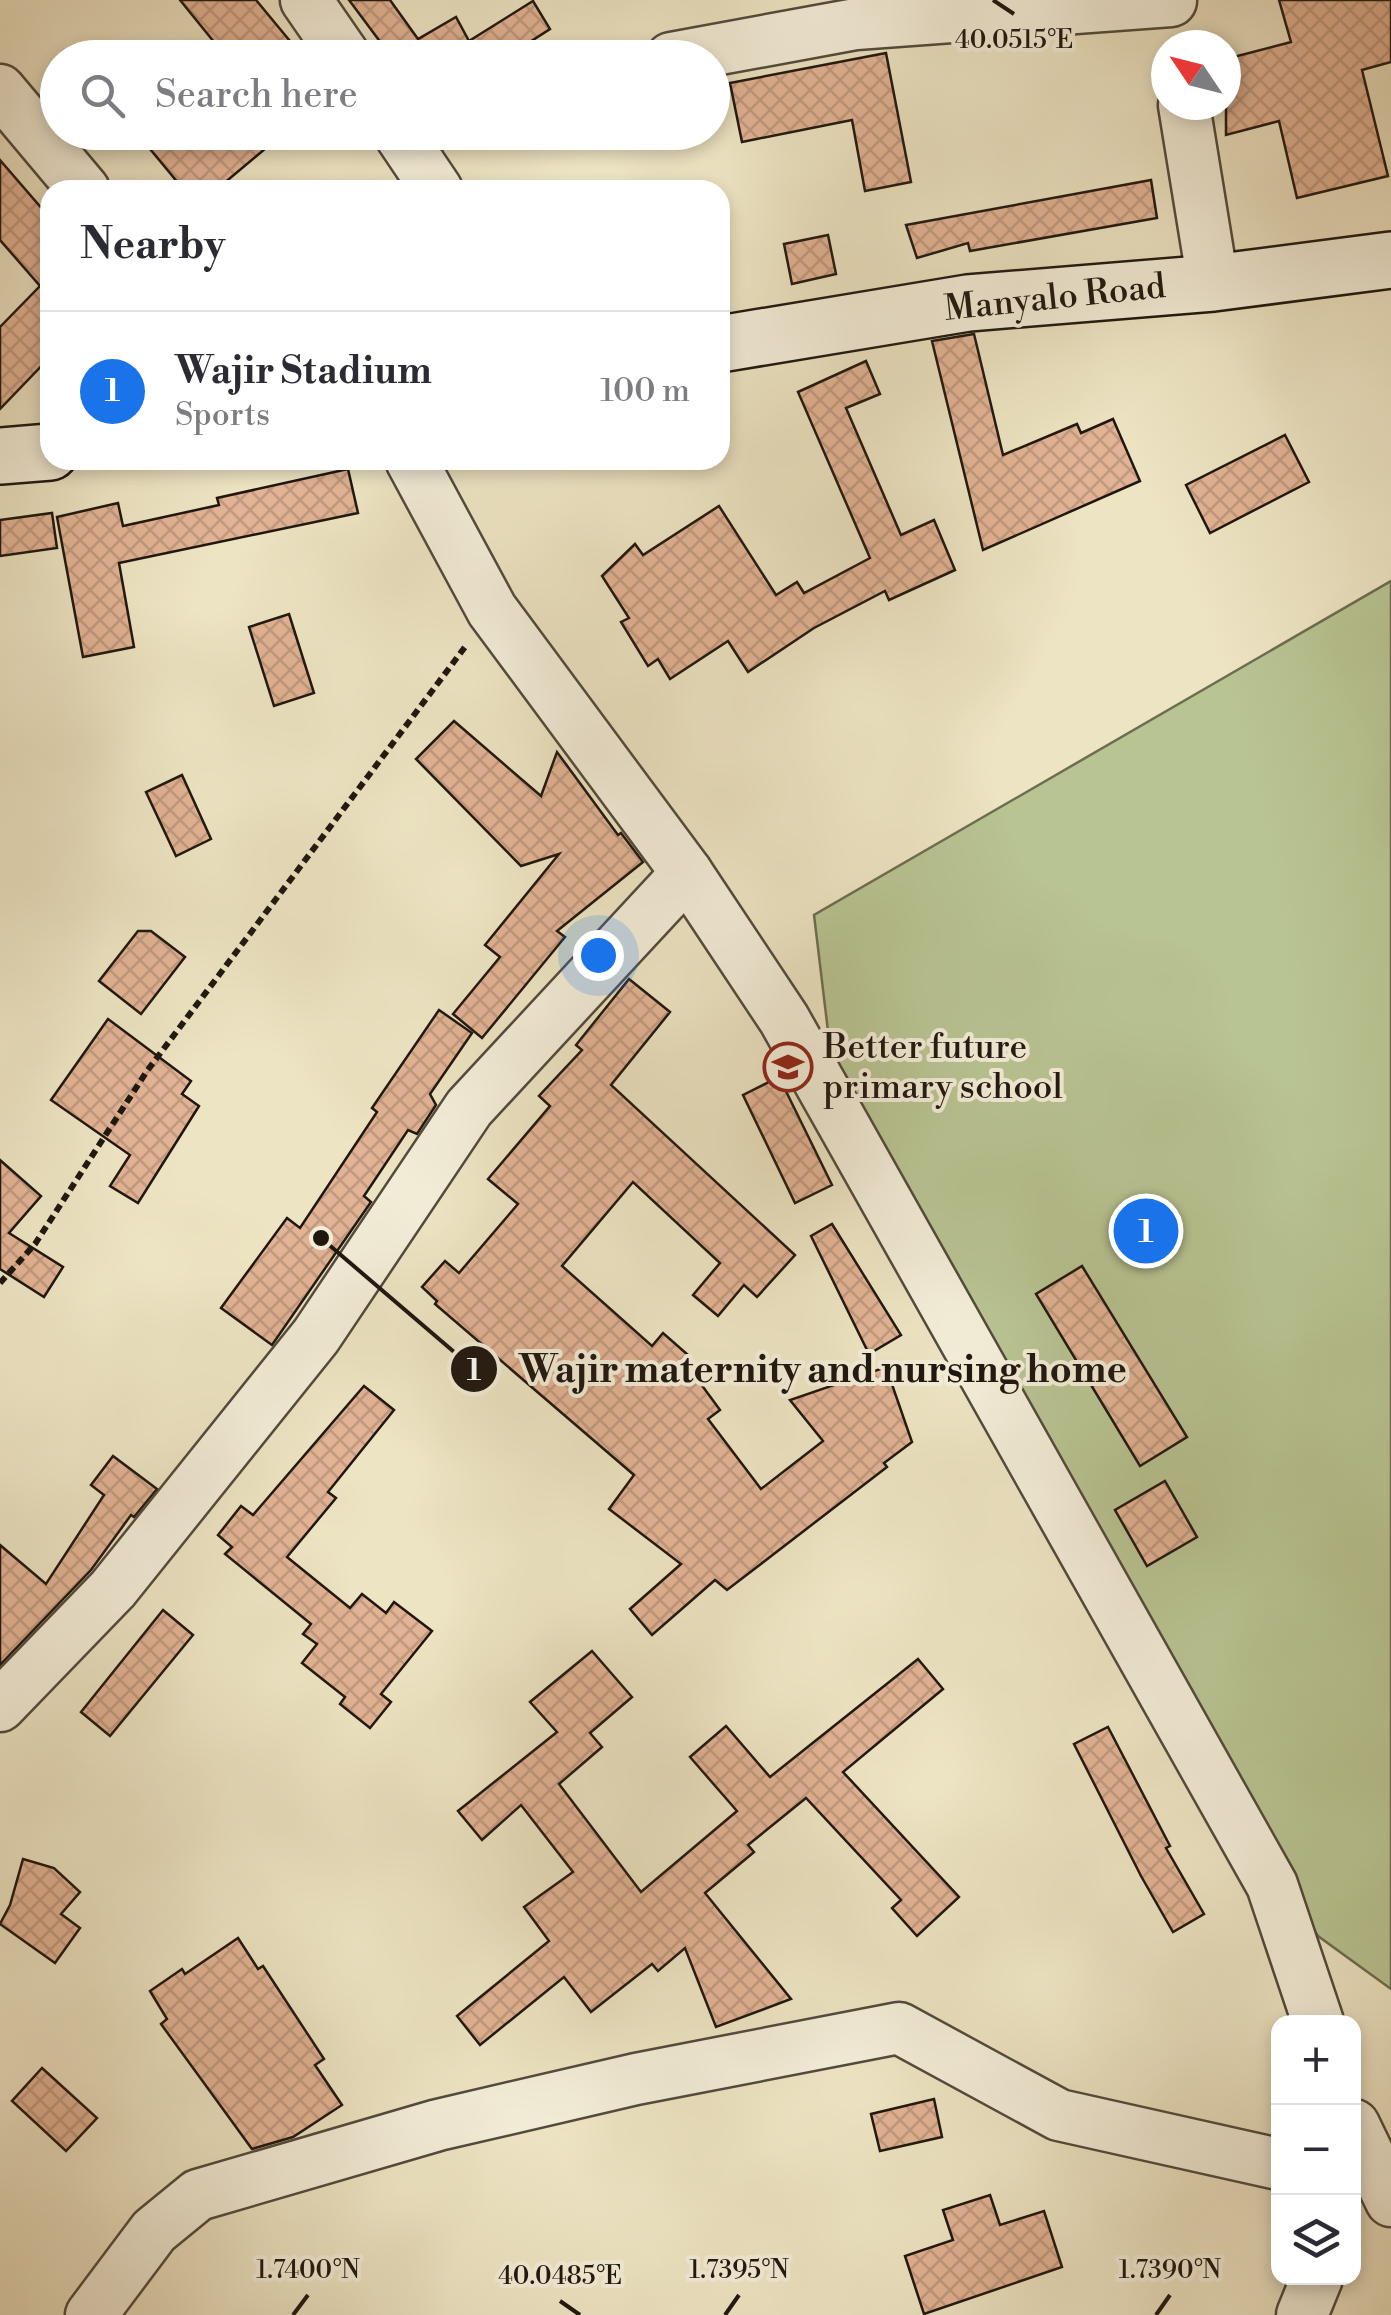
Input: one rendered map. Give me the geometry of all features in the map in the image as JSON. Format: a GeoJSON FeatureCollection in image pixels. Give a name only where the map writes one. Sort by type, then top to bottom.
{"type":"FeatureCollection","features":[{"type":"Feature","properties":{"kind":"street"},"geometry":{"type":"LineString","coordinates":[[306,0],[334,40]]}},
{"type":"Feature","properties":{"kind":"street"},"geometry":{"type":"LineString","coordinates":[[730,47],[856,24],[1173,16]]}},
{"type":"Feature","properties":{"kind":"street"},"geometry":{"type":"LineString","coordinates":[[0,90],[40,138]]}},
{"type":"Feature","properties":{"kind":"street"},"geometry":{"type":"LineString","coordinates":[[1187,120],[1214,283]]}},
{"type":"Feature","properties":{"kind":"street"},"geometry":{"type":"LineString","coordinates":[[50,150],[76,180]]}},
{"type":"Feature","properties":{"kind":"street"},"geometry":{"type":"LineString","coordinates":[[415,150],[432,180]]}},
{"type":"Feature","properties":{"kind":"street","name":"Manyalo Road"},"geometry":{"type":"LineString","coordinates":[[730,342],[968,303],[1214,283],[1391,260]]}},
{"type":"Feature","properties":{"kind":"street"},"geometry":{"type":"LineString","coordinates":[[0,456],[40,453]]}},
{"type":"Feature","properties":{"kind":"street"},"geometry":{"type":"LineString","coordinates":[[416,470],[492,610],[687,872],[784,1019],[1272,1885],[1316,2015]]}},
{"type":"Feature","properties":{"kind":"street"},"geometry":{"type":"LineString","coordinates":[[0,1706],[114,1589],[316,1336],[469,1108],[687,872]]}},
{"type":"Feature","properties":{"kind":"street"},"geometry":{"type":"LineString","coordinates":[[91,2315],[154,2231],[198,2196],[438,2125],[636,2079],[899,2028],[1058,2115],[1271,2162]]}},
{"type":"Feature","properties":{"kind":"street"},"geometry":{"type":"LineString","coordinates":[[1302,2315],[1315,2285]]}},
{"type":"Feature","properties":{"kind":"path"},"geometry":{"type":"LineString","coordinates":[[0,1282],[35,1244],[147,1072],[492,610]]}},
{"type":"Feature","properties":{"kind":"green space"},"geometry":{"type":"Polygon","coordinates":[[[1391,581],[1391,1989],[1318,1936],[1155,1702],[838,1114],[814,915],[1391,581]]]}},
{"type":"Feature","properties":{"kind":"building"},"geometry":{"type":"Polygon","coordinates":[[[180,0],[256,0],[289,40],[212,40],[180,0]]]}},
{"type":"Feature","properties":{"kind":"building"},"geometry":{"type":"Polygon","coordinates":[[[349,0],[390,0],[418,39],[456,17],[468,40],[379,40],[349,0]]]}},
{"type":"Feature","properties":{"kind":"building"},"geometry":{"type":"Polygon","coordinates":[[[1279,0],[1391,0],[1391,62],[1362,70],[1388,176],[1297,198],[1279,121],[1226,135],[1226,120],[1241,120],[1241,55],[1291,42],[1279,0]]]}},
{"type":"Feature","properties":{"kind":"building"},"geometry":{"type":"Polygon","coordinates":[[[533,1],[550,29],[533,40],[471,40],[533,1]]]}},
{"type":"Feature","properties":{"kind":"building"},"geometry":{"type":"Polygon","coordinates":[[[886,53],[911,182],[865,191],[852,120],[742,142],[730,83],[886,53]]]}},
{"type":"Feature","properties":{"kind":"building"},"geometry":{"type":"Polygon","coordinates":[[[151,150],[264,150],[228,180],[176,180],[151,150]]]}},
{"type":"Feature","properties":{"kind":"building"},"geometry":{"type":"Polygon","coordinates":[[[0,160],[40,206],[40,286],[0,240],[0,160]]]}},
{"type":"Feature","properties":{"kind":"building"},"geometry":{"type":"Polygon","coordinates":[[[1151,180],[1157,218],[970,251],[968,243],[917,258],[906,225],[1151,180]]]}},
{"type":"Feature","properties":{"kind":"building"},"geometry":{"type":"Polygon","coordinates":[[[828,235],[836,274],[792,284],[784,244],[828,235]]]}},
{"type":"Feature","properties":{"kind":"building"},"geometry":{"type":"Polygon","coordinates":[[[40,286],[40,367],[0,409],[0,327],[40,286]]]}},
{"type":"Feature","properties":{"kind":"building"},"geometry":{"type":"Polygon","coordinates":[[[974,334],[1003,455],[1077,424],[1081,433],[1113,419],[1140,481],[983,550],[932,341],[974,334]]]}},
{"type":"Feature","properties":{"kind":"building"},"geometry":{"type":"Polygon","coordinates":[[[866,361],[880,394],[846,408],[901,535],[934,520],[955,570],[889,600],[885,591],[814,628],[748,672],[728,641],[670,679],[658,659],[648,666],[621,622],[629,618],[602,576],[635,544],[643,555],[719,506],[776,595],[797,582],[804,593],[870,558],[798,392],[866,361]]]}},
{"type":"Feature","properties":{"kind":"building"},"geometry":{"type":"Polygon","coordinates":[[[1285,435],[1309,482],[1210,533],[1186,485],[1285,435]]]}},
{"type":"Feature","properties":{"kind":"building"},"geometry":{"type":"Polygon","coordinates":[[[348,470],[358,513],[119,563],[134,647],[83,657],[57,517],[118,503],[123,526],[219,505],[217,498],[348,470]]]}},
{"type":"Feature","properties":{"kind":"building"},"geometry":{"type":"Polygon","coordinates":[[[52,513],[57,548],[0,556],[0,520],[52,513]]]}},
{"type":"Feature","properties":{"kind":"building"},"geometry":{"type":"Polygon","coordinates":[[[289,614],[314,693],[274,706],[249,627],[289,614]]]}},
{"type":"Feature","properties":{"kind":"building"},"geometry":{"type":"Polygon","coordinates":[[[454,721],[541,796],[557,752],[618,835],[621,833],[643,862],[557,931],[565,937],[482,1038],[453,1014],[500,957],[485,945],[559,854],[521,866],[416,759],[454,721]]]}},
{"type":"Feature","properties":{"kind":"building"},"geometry":{"type":"Polygon","coordinates":[[[182,775],[211,839],[176,856],[146,792],[182,775]]]}},
{"type":"Feature","properties":{"kind":"building"},"geometry":{"type":"Polygon","coordinates":[[[138,931],[151,931],[185,957],[141,1014],[99,981],[138,931]]]}},
{"type":"Feature","properties":{"kind":"building"},"geometry":{"type":"Polygon","coordinates":[[[629,979],[670,1012],[611,1085],[795,1255],[757,1297],[744,1285],[718,1316],[693,1295],[720,1263],[633,1182],[562,1266],[652,1346],[663,1333],[688,1355],[684,1361],[720,1410],[708,1419],[761,1489],[823,1441],[790,1400],[886,1367],[912,1442],[884,1463],[887,1467],[727,1590],[715,1580],[652,1635],[630,1609],[681,1564],[609,1509],[634,1475],[435,1304],[437,1301],[422,1287],[445,1261],[459,1273],[518,1204],[488,1179],[550,1106],[539,1096],[582,1050],[576,1045],[629,979]]]}},
{"type":"Feature","properties":{"kind":"building"},"geometry":{"type":"Polygon","coordinates":[[[439,1010],[472,1033],[430,1094],[436,1105],[417,1134],[408,1130],[364,1196],[371,1202],[272,1345],[221,1308],[287,1218],[300,1228],[377,1112],[372,1108],[439,1010]]]}},
{"type":"Feature","properties":{"kind":"building"},"geometry":{"type":"Polygon","coordinates":[[[108,1019],[191,1081],[182,1094],[199,1106],[138,1203],[110,1186],[130,1155],[51,1100],[108,1019]]]}},
{"type":"Feature","properties":{"kind":"building"},"geometry":{"type":"Polygon","coordinates":[[[779,1077],[832,1185],[795,1203],[743,1095],[779,1077]]]}},
{"type":"Feature","properties":{"kind":"building"},"geometry":{"type":"Polygon","coordinates":[[[0,1160],[41,1196],[9,1233],[63,1267],[44,1297],[0,1269],[0,1160]]]}},
{"type":"Feature","properties":{"kind":"building"},"geometry":{"type":"Polygon","coordinates":[[[832,1224],[901,1335],[869,1354],[811,1236],[832,1224]]]}},
{"type":"Feature","properties":{"kind":"building"},"geometry":{"type":"Polygon","coordinates":[[[1082,1266],[1187,1437],[1140,1466],[1036,1294],[1082,1266]]]}},
{"type":"Feature","properties":{"kind":"building"},"geometry":{"type":"Polygon","coordinates":[[[364,1386],[394,1410],[328,1492],[336,1498],[287,1557],[350,1608],[362,1594],[386,1613],[394,1602],[432,1631],[381,1694],[391,1702],[370,1728],[340,1704],[345,1697],[302,1663],[317,1644],[303,1634],[311,1624],[225,1554],[232,1547],[218,1535],[241,1506],[253,1515],[364,1386]]]}},
{"type":"Feature","properties":{"kind":"building"},"geometry":{"type":"Polygon","coordinates":[[[113,1456],[157,1489],[134,1517],[131,1515],[91,1570],[0,1665],[0,1545],[46,1584],[104,1495],[91,1485],[113,1456]]]}},
{"type":"Feature","properties":{"kind":"building"},"geometry":{"type":"Polygon","coordinates":[[[1165,1481],[1197,1537],[1147,1566],[1115,1510],[1165,1481]]]}},
{"type":"Feature","properties":{"kind":"building"},"geometry":{"type":"Polygon","coordinates":[[[163,1610],[193,1635],[110,1736],[81,1712],[163,1610]]]}},
{"type":"Feature","properties":{"kind":"building"},"geometry":{"type":"Polygon","coordinates":[[[592,1651],[632,1697],[590,1733],[602,1747],[559,1784],[641,1892],[737,1811],[690,1757],[726,1726],[770,1777],[918,1659],[943,1689],[843,1772],[959,1897],[917,1936],[892,1908],[901,1900],[806,1798],[748,1845],[754,1852],[705,1893],[791,1999],[716,2027],[685,1948],[658,1971],[652,1964],[591,2012],[564,1977],[480,2045],[457,2016],[549,1941],[524,1907],[573,1872],[521,1805],[482,1840],[458,1811],[557,1732],[530,1702],[592,1651]]]}},
{"type":"Feature","properties":{"kind":"building"},"geometry":{"type":"Polygon","coordinates":[[[1108,1727],[1170,1846],[1166,1848],[1204,1914],[1173,1932],[1074,1744],[1108,1727]]]}},
{"type":"Feature","properties":{"kind":"building"},"geometry":{"type":"Polygon","coordinates":[[[23,1859],[54,1868],[80,1892],[61,1914],[80,1928],[55,1963],[0,1924],[10,1905],[23,1859]]]}},
{"type":"Feature","properties":{"kind":"building"},"geometry":{"type":"Polygon","coordinates":[[[238,1938],[258,1969],[263,1966],[324,2059],[315,2065],[342,2105],[293,2137],[252,2149],[161,2024],[167,2019],[150,1991],[182,1969],[185,1974],[238,1938]]]}},
{"type":"Feature","properties":{"kind":"building"},"geometry":{"type":"Polygon","coordinates":[[[42,2068],[97,2118],[66,2151],[12,2101],[42,2068]]]}},
{"type":"Feature","properties":{"kind":"building"},"geometry":{"type":"Polygon","coordinates":[[[934,2099],[942,2137],[880,2151],[871,2114],[934,2099]]]}},
{"type":"Feature","properties":{"kind":"building"},"geometry":{"type":"Polygon","coordinates":[[[990,2195],[1000,2225],[1044,2211],[1062,2267],[924,2314],[905,2256],[953,2240],[943,2210],[990,2195]]]}},
{"type":"Feature","properties":{"kind":"place","name":"Better future primary school"},"geometry":{"type":"Point","coordinates":[788,1067]}},
{"type":"Feature","properties":{"kind":"place","name":"Wajir Stadium"},"geometry":{"type":"Point","coordinates":[1146,1231]}},
{"type":"Feature","properties":{"kind":"place","name":"Wajir maternity and nursing home"},"geometry":{"type":"Point","coordinates":[321,1238]}}]}
